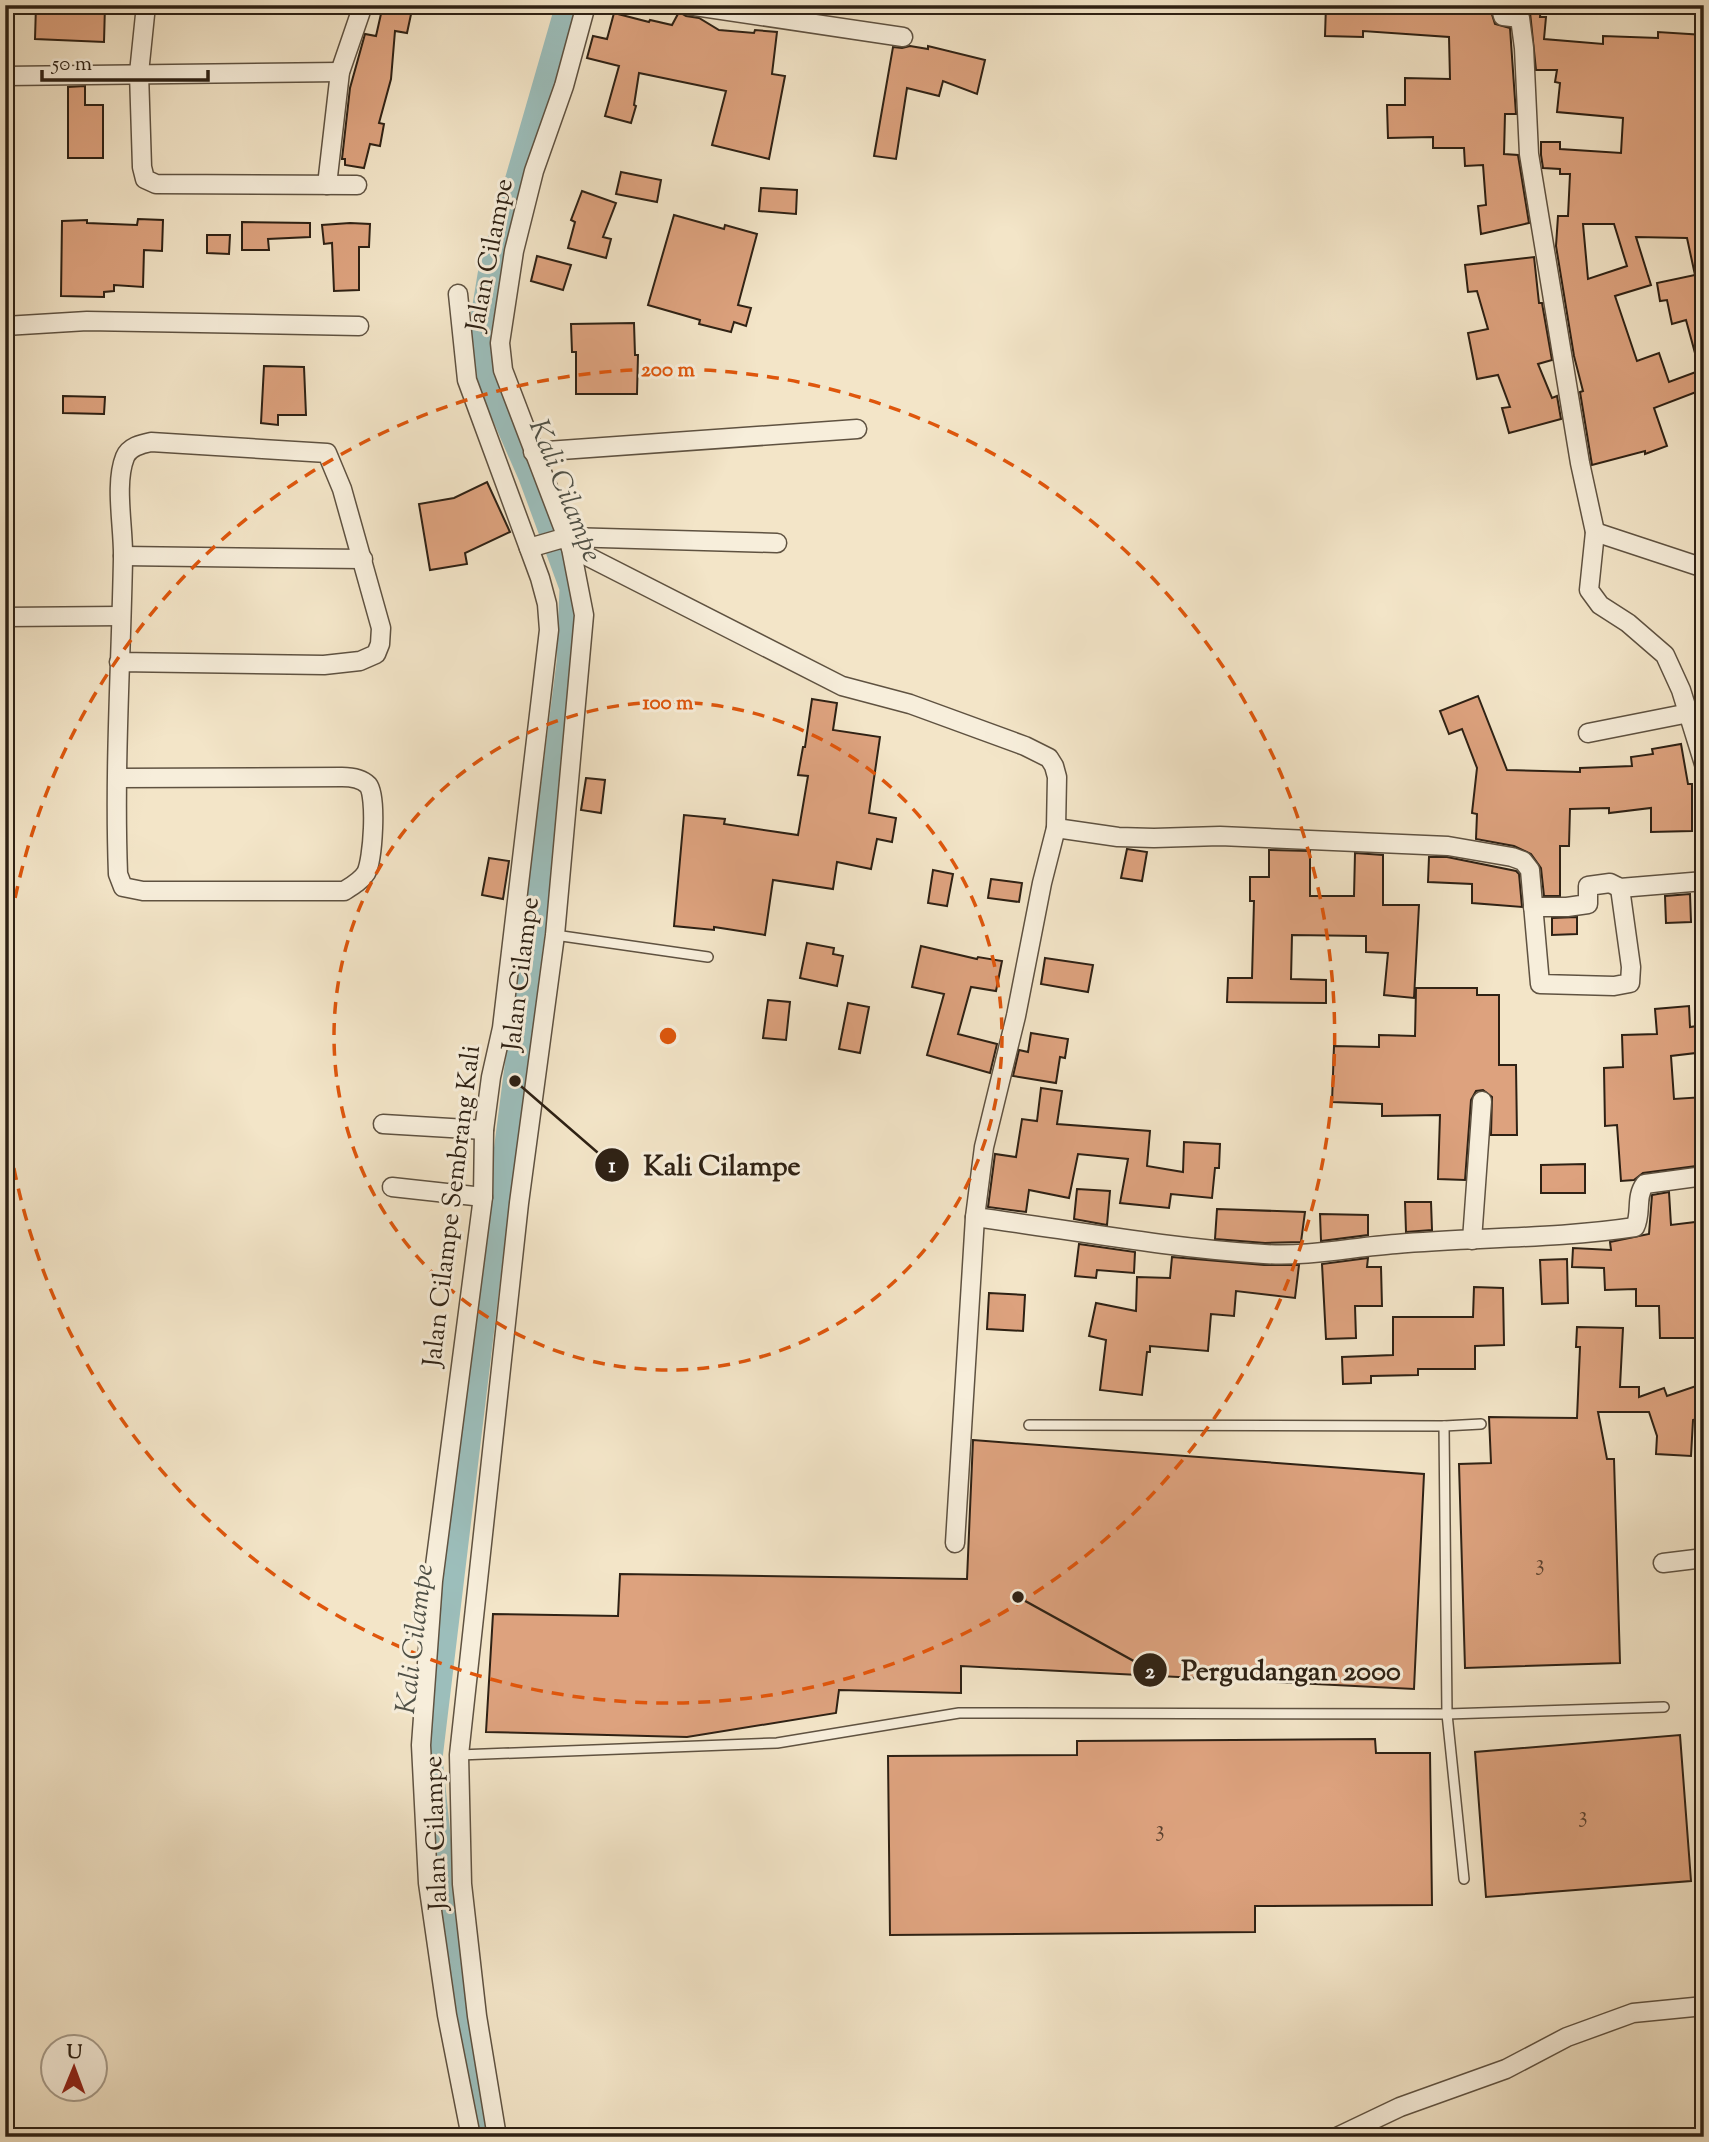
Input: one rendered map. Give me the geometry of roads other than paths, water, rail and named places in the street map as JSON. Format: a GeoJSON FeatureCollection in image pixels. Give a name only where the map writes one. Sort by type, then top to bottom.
{"type":"FeatureCollection","features":[{"type":"Feature","properties":{"kind":"street"},"geometry":{"type":"LineString","coordinates":[[146,5],[139,73],[142,167],[145,178],[156,184],[357,185]]}},
{"type":"Feature","properties":{"kind":"street"},"geometry":{"type":"LineString","coordinates":[[327,185],[340,72],[363,5]]}},
{"type":"Feature","properties":{"kind":"street","name":"Jalan Cilampe"},"geometry":{"type":"LineString","coordinates":[[497,2137],[482,2058],[462,1884],[459,1755],[519,1203],[555,935],[584,615],[569,542],[503,370],[500,343],[514,251],[534,171],[564,86],[586,5]]}},
{"type":"Feature","properties":{"kind":"street"},"geometry":{"type":"LineString","coordinates":[[688,5],[903,37]]}},
{"type":"Feature","properties":{"kind":"street"},"geometry":{"type":"LineString","coordinates":[[1500,5],[1503,16],[1520,18],[1530,154],[1580,463],[1595,532],[1589,590],[1593,598],[1628,623],[1665,655],[1681,690],[1704,764]]}},
{"type":"Feature","properties":{"kind":"street"},"geometry":{"type":"LineString","coordinates":[[5,76],[340,72]]}},
{"type":"Feature","properties":{"kind":"street","name":"Jalan Cilampe Sembrang Kali"},"geometry":{"type":"LineString","coordinates":[[458,294],[467,380],[529,548],[547,604],[549,630],[503,1014],[484,1130],[483,1197],[433,1581],[421,1745],[428,1883],[471,2137]]}},
{"type":"Feature","properties":{"kind":"street"},"geometry":{"type":"LineString","coordinates":[[5,326],[87,321],[359,326]]}},
{"type":"Feature","properties":{"kind":"street"},"geometry":{"type":"LineString","coordinates":[[533,452],[857,429]]}},
{"type":"Feature","properties":{"kind":"street"},"geometry":{"type":"LineString","coordinates":[[117,778],[359,779],[367,784],[373,798],[371,858],[364,876],[344,891],[129,890],[122,887],[118,874],[117,778],[119,662],[123,556],[120,476],[122,465],[128,453],[140,444],[151,442],[327,453],[342,489],[380,628],[380,644],[376,654],[360,662],[324,665],[119,662]]}},
{"type":"Feature","properties":{"kind":"street"},"geometry":{"type":"LineString","coordinates":[[1595,532],[1704,568]]}},
{"type":"Feature","properties":{"kind":"street"},"geometry":{"type":"LineString","coordinates":[[529,548],[569,542],[777,543]]}},
{"type":"Feature","properties":{"kind":"street"},"geometry":{"type":"LineString","coordinates":[[569,542],[842,686],[910,704],[1025,746],[1049,758],[1057,777],[1056,828],[1042,883],[1016,1016],[984,1147],[975,1217],[955,1543]]}},
{"type":"Feature","properties":{"kind":"street"},"geometry":{"type":"LineString","coordinates":[[123,556],[363,559]]}},
{"type":"Feature","properties":{"kind":"street"},"geometry":{"type":"LineString","coordinates":[[5,617],[121,615]]}},
{"type":"Feature","properties":{"kind":"street"},"geometry":{"type":"LineString","coordinates":[[1588,733],[1689,713]]}},
{"type":"Feature","properties":{"kind":"street"},"geometry":{"type":"LineString","coordinates":[[1056,828],[1118,837],[1220,836],[1448,846],[1512,857],[1523,861],[1530,870],[1541,984],[1601,986],[1630,983],[1620,888]]}},
{"type":"Feature","properties":{"kind":"street"},"geometry":{"type":"LineString","coordinates":[[1533,908],[1588,904],[1588,886],[1610,883],[1620,888],[1704,881]]}},
{"type":"Feature","properties":{"kind":"street"},"geometry":{"type":"LineString","coordinates":[[1472,1240],[1482,1101]]}},
{"type":"Feature","properties":{"kind":"street"},"geometry":{"type":"LineString","coordinates":[[383,1124],[484,1130]]}},
{"type":"Feature","properties":{"kind":"street"},"geometry":{"type":"LineString","coordinates":[[975,1217],[1192,1247],[1267,1254],[1634,1227],[1638,1221],[1639,1196],[1644,1184],[1704,1176]]}},
{"type":"Feature","properties":{"kind":"street"},"geometry":{"type":"LineString","coordinates":[[392,1187],[483,1197]]}},
{"type":"Feature","properties":{"kind":"street"},"geometry":{"type":"LineString","coordinates":[[1663,1563],[1704,1558]]}},
{"type":"Feature","properties":{"kind":"street"},"geometry":{"type":"LineString","coordinates":[[1337,2137],[1400,2107],[1506,2069],[1567,2037],[1633,2013],[1704,2006]]}},
{"type":"Feature","properties":{"kind":"street"},"geometry":{"type":"LineString","coordinates":[[457,2061],[482,2058]]}},
{"type":"Feature","properties":{"kind":"lane"},"geometry":{"type":"LineString","coordinates":[[555,935],[708,957]]}},
{"type":"Feature","properties":{"kind":"lane"},"geometry":{"type":"LineString","coordinates":[[1029,1425],[1481,1424]]}},
{"type":"Feature","properties":{"kind":"lane"},"geometry":{"type":"LineString","coordinates":[[1444,1426],[1447,1714],[1464,1879]]}},
{"type":"Feature","properties":{"kind":"lane"},"geometry":{"type":"LineString","coordinates":[[459,1755],[777,1742],[960,1713],[1447,1714],[1664,1707]]}},
{"type":"Feature","properties":{"kind":"waterway","name":"Kali Cilampe"},"geometry":{"type":"LineString","coordinates":[[482,2137],[480,2113],[457,2010],[431,1758],[491,1261],[568,663],[571,588],[530,477],[489,383],[479,336],[489,275],[567,5]]}},
{"type":"Feature","properties":{"kind":"place","name":"Kali Cilampe"},"geometry":{"type":"Point","coordinates":[515,1081]}},
{"type":"Feature","properties":{"kind":"place","name":"Pergudangan 2000"},"geometry":{"type":"Point","coordinates":[1018,1597]}}]}
